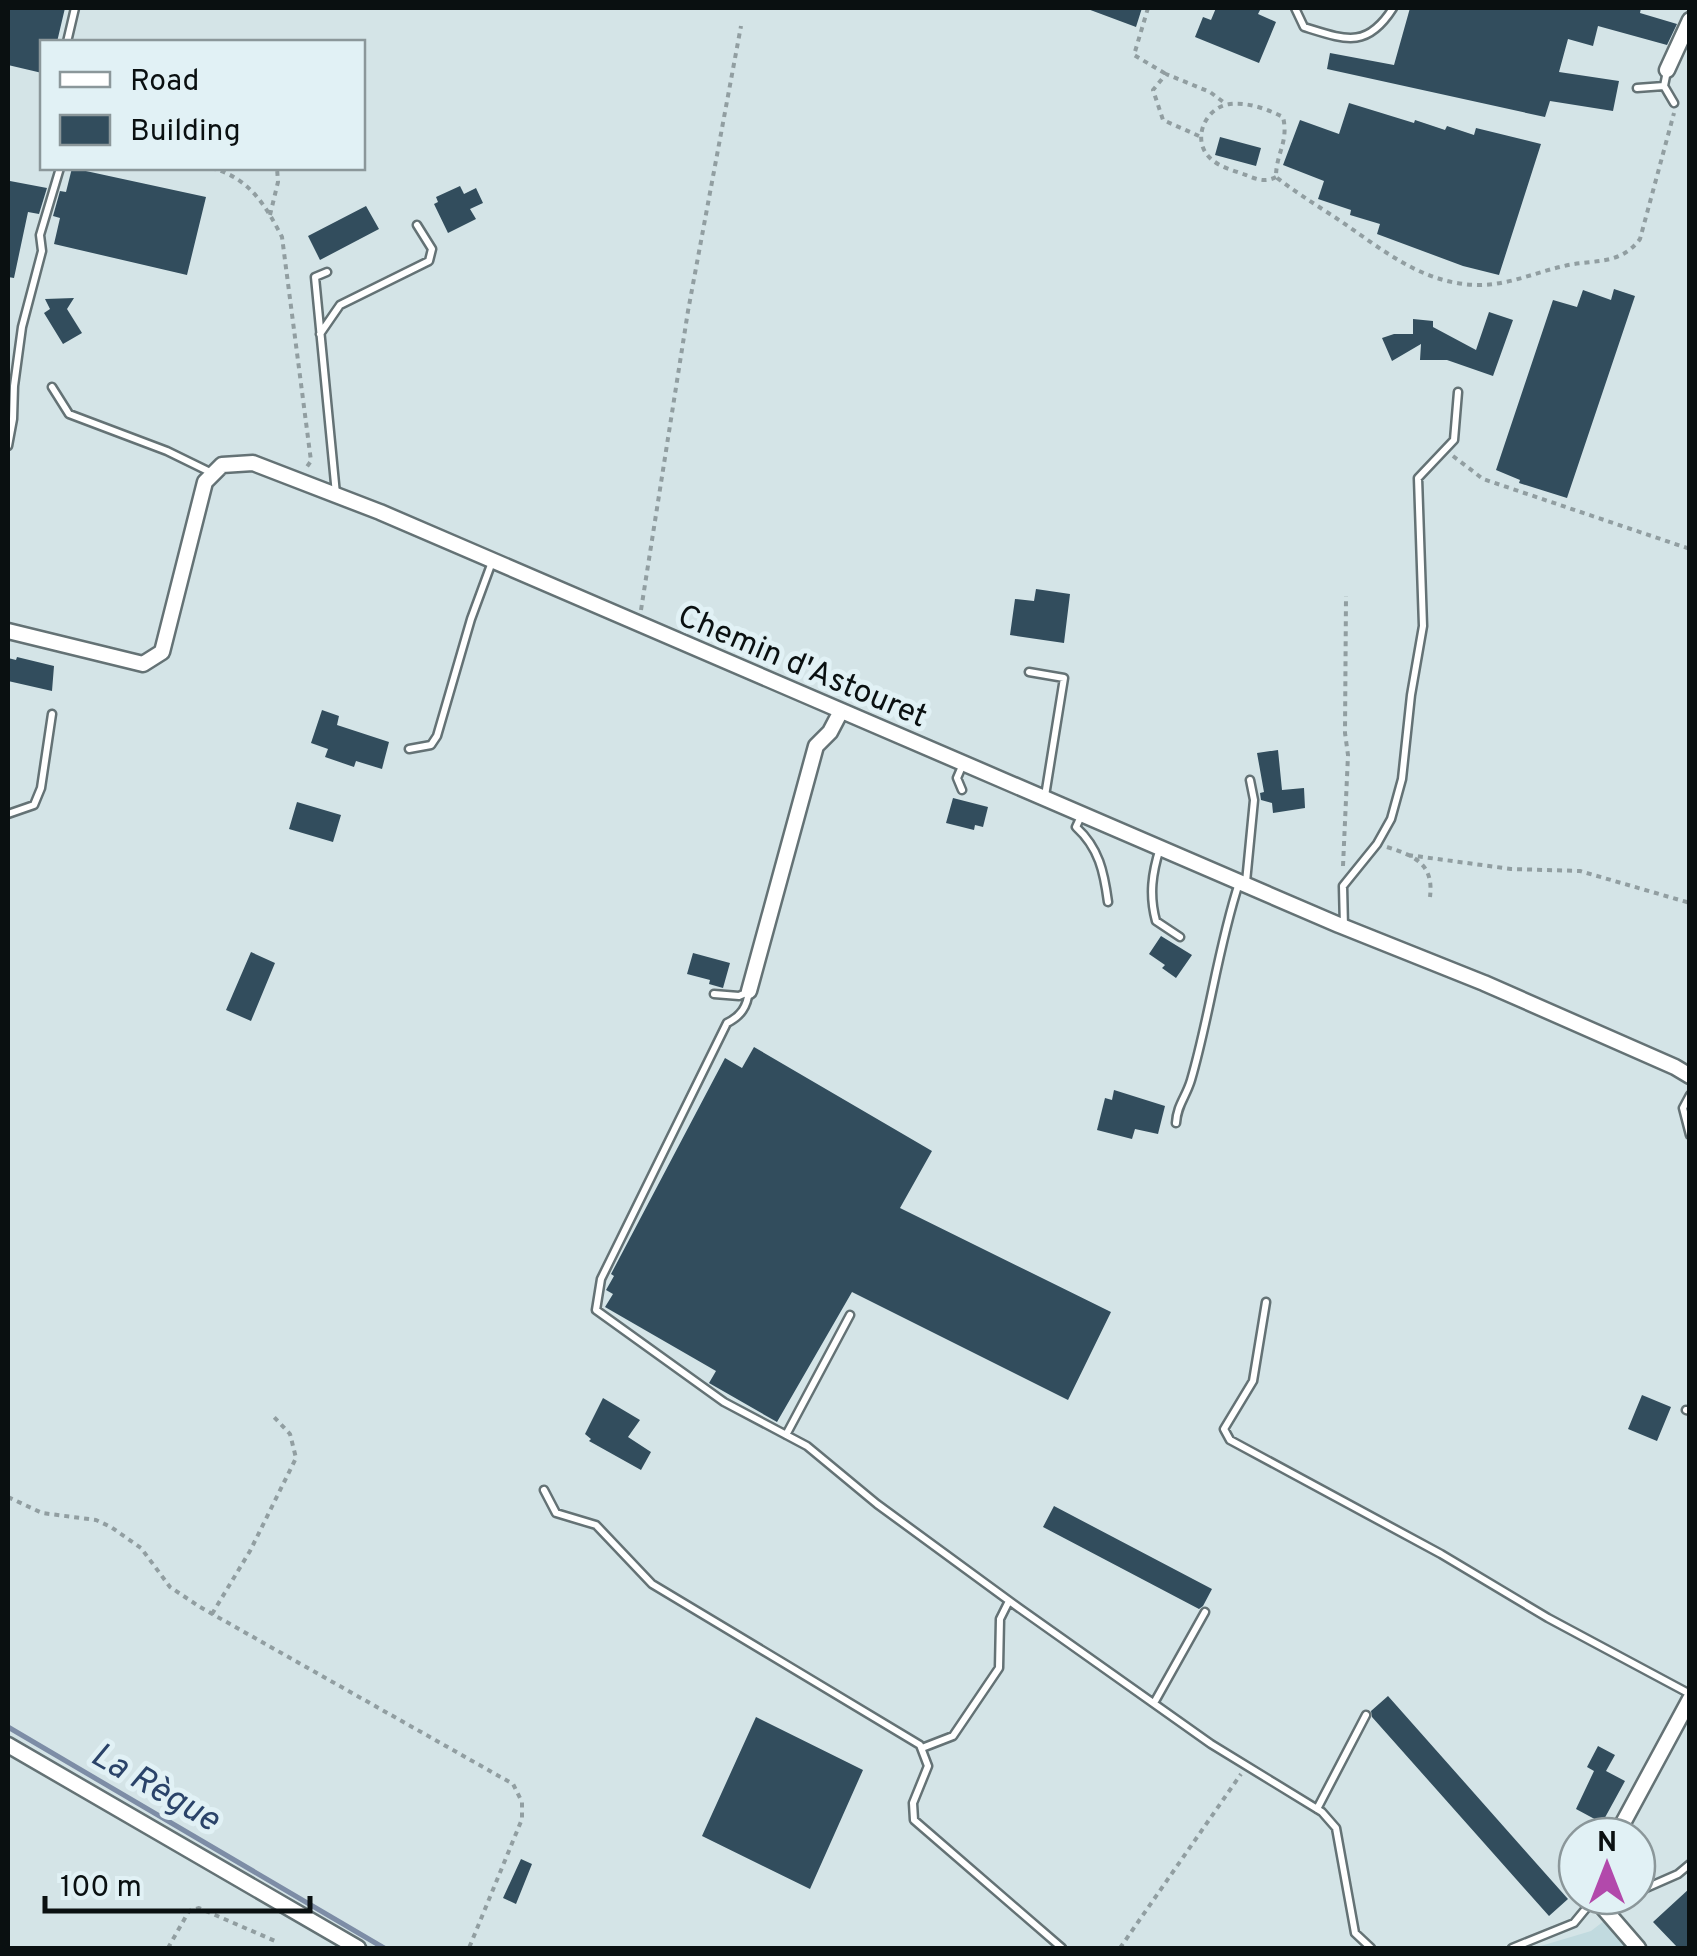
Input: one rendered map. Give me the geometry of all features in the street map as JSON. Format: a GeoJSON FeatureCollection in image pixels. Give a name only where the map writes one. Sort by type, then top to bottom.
{"type":"FeatureCollection","features":[{"type":"Feature","properties":{"kind":"street"},"geometry":{"type":"LineString","coordinates":[[1665,78],[1690,20]]}},
{"type":"Feature","properties":{"kind":"street","name":"Chemin d'Astouret"},"geometry":{"type":"LineString","coordinates":[[213,473],[222,465],[253,463],[336,495],[1344,928],[1484,983],[1690,1076]]}},
{"type":"Feature","properties":{"kind":"street"},"geometry":{"type":"LineString","coordinates":[[8,631],[144,664],[162,652],[205,482],[213,473]]}},
{"type":"Feature","properties":{"kind":"street"},"geometry":{"type":"LineString","coordinates":[[749,992],[816,746],[830,732],[841,710]]}},
{"type":"Feature","properties":{"kind":"street"},"geometry":{"type":"LineString","coordinates":[[1627,1816],[1690,1696]]}},
{"type":"Feature","properties":{"kind":"street"},"geometry":{"type":"LineString","coordinates":[[8,1745],[358,1948]]}},
{"type":"Feature","properties":{"kind":"street"},"geometry":{"type":"LineString","coordinates":[[1609,1916],[1638,1948]]}},
{"type":"Feature","properties":{"kind":"lane"},"geometry":{"type":"LineString","coordinates":[[67,40],[75,8]]}},
{"type":"Feature","properties":{"kind":"lane"},"geometry":{"type":"LineString","coordinates":[[1295,8],[1304,27],[1363,39],[1380,28],[1394,8]]}},
{"type":"Feature","properties":{"kind":"lane"},"geometry":{"type":"LineString","coordinates":[[1637,88],[1665,78],[1674,103]]}},
{"type":"Feature","properties":{"kind":"lane"},"geometry":{"type":"LineString","coordinates":[[8,446],[22,328],[42,252],[40,235],[59,170]]}},
{"type":"Feature","properties":{"kind":"lane"},"geometry":{"type":"LineString","coordinates":[[319,335],[340,306],[428,262],[432,249],[418,225]]}},
{"type":"Feature","properties":{"kind":"lane"},"geometry":{"type":"LineString","coordinates":[[327,272],[315,277],[336,495]]}},
{"type":"Feature","properties":{"kind":"lane"},"geometry":{"type":"LineString","coordinates":[[52,387],[69,414],[213,473]]}},
{"type":"Feature","properties":{"kind":"lane"},"geometry":{"type":"LineString","coordinates":[[1344,928],[1343,886],[1378,844],[1398,801],[1423,626],[1418,478],[1454,440],[1458,392]]}},
{"type":"Feature","properties":{"kind":"lane"},"geometry":{"type":"LineString","coordinates":[[409,749],[431,745],[437,736],[492,561]]}},
{"type":"Feature","properties":{"kind":"lane"},"geometry":{"type":"LineString","coordinates":[[1029,672],[1064,678],[1044,797]]}},
{"type":"Feature","properties":{"kind":"lane"},"geometry":{"type":"LineString","coordinates":[[8,814],[34,805],[41,788],[52,714]]}},
{"type":"Feature","properties":{"kind":"lane"},"geometry":{"type":"LineString","coordinates":[[962,790],[957,778],[964,763]]}},
{"type":"Feature","properties":{"kind":"lane"},"geometry":{"type":"LineString","coordinates":[[1176,1123],[1176,1105],[1190,1084],[1226,926],[1243,882],[1254,800],[1250,780]]}},
{"type":"Feature","properties":{"kind":"lane"},"geometry":{"type":"LineString","coordinates":[[1083,813],[1076,827],[1090,840],[1097,855],[1108,902]]}},
{"type":"Feature","properties":{"kind":"lane"},"geometry":{"type":"LineString","coordinates":[[1160,846],[1152,905],[1156,921],[1180,937]]}},
{"type":"Feature","properties":{"kind":"lane"},"geometry":{"type":"LineString","coordinates":[[714,994],[738,996],[749,992],[740,1017],[727,1023],[678,1118],[601,1280],[596,1310],[724,1402],[807,1446],[877,1504],[1009,1600],[1246,1766],[1317,1809],[1336,1828],[1355,1933],[1371,1948]]}},
{"type":"Feature","properties":{"kind":"lane"},"geometry":{"type":"LineString","coordinates":[[1690,1095],[1683,1108],[1690,1135]]}},
{"type":"Feature","properties":{"kind":"lane"},"geometry":{"type":"LineString","coordinates":[[1266,1302],[1252,1381],[1224,1428],[1230,1440],[1690,1696]]}},
{"type":"Feature","properties":{"kind":"lane"},"geometry":{"type":"LineString","coordinates":[[786,1435],[850,1315]]}},
{"type":"Feature","properties":{"kind":"lane"},"geometry":{"type":"LineString","coordinates":[[544,1490],[556,1512],[596,1525],[652,1584],[922,1748],[928,1766],[913,1803],[914,1820],[1062,1948]]}},
{"type":"Feature","properties":{"kind":"lane"},"geometry":{"type":"LineString","coordinates":[[922,1748],[953,1736],[999,1668],[1000,1619],[1009,1600]]}},
{"type":"Feature","properties":{"kind":"lane"},"geometry":{"type":"LineString","coordinates":[[1154,1703],[1205,1612]]}},
{"type":"Feature","properties":{"kind":"lane"},"geometry":{"type":"LineString","coordinates":[[1317,1809],[1366,1715]]}},
{"type":"Feature","properties":{"kind":"lane"},"geometry":{"type":"LineString","coordinates":[[1657,1883],[1690,1864]]}},
{"type":"Feature","properties":{"kind":"lane"},"geometry":{"type":"LineString","coordinates":[[1512,1948],[1574,1924],[1581,1916]]}},
{"type":"Feature","properties":{"kind":"path"},"geometry":{"type":"LineString","coordinates":[[1148,8],[1134,55],[1166,74],[1210,92],[1226,104],[1267,109],[1283,117],[1287,134],[1276,164],[1276,177]]}},
{"type":"Feature","properties":{"kind":"path"},"geometry":{"type":"LineString","coordinates":[[639,624],[688,311],[741,26]]}},
{"type":"Feature","properties":{"kind":"path"},"geometry":{"type":"LineString","coordinates":[[1166,74],[1152,90],[1162,120],[1200,136]]}},
{"type":"Feature","properties":{"kind":"path"},"geometry":{"type":"LineString","coordinates":[[1276,177],[1381,252],[1416,270],[1466,284],[1507,282],[1566,265],[1623,257],[1632,249],[1640,239],[1674,122],[1674,103]]}},
{"type":"Feature","properties":{"kind":"path"},"geometry":{"type":"LineString","coordinates":[[1226,104],[1210,114],[1200,136],[1203,149],[1211,160],[1255,178],[1269,181],[1276,177]]}},
{"type":"Feature","properties":{"kind":"path"},"geometry":{"type":"LineString","coordinates":[[219,170],[247,183],[282,237],[311,461],[299,481]]}},
{"type":"Feature","properties":{"kind":"path"},"geometry":{"type":"LineString","coordinates":[[270,215],[277,170]]}},
{"type":"Feature","properties":{"kind":"path"},"geometry":{"type":"LineString","coordinates":[[1446,449],[1483,480],[1690,549]]}},
{"type":"Feature","properties":{"kind":"path"},"geometry":{"type":"LineString","coordinates":[[1343,886],[1348,756],[1344,734],[1346,596]]}},
{"type":"Feature","properties":{"kind":"path"},"geometry":{"type":"LineString","coordinates":[[1378,844],[1408,855],[1511,869],[1580,872],[1690,903]]}},
{"type":"Feature","properties":{"kind":"path"},"geometry":{"type":"LineString","coordinates":[[1408,855],[1427,869],[1432,880],[1430,897]]}},
{"type":"Feature","properties":{"kind":"path"},"geometry":{"type":"LineString","coordinates":[[212,1614],[250,1551],[296,1458],[290,1434],[274,1417]]}},
{"type":"Feature","properties":{"kind":"path"},"geometry":{"type":"LineString","coordinates":[[8,1497],[42,1513],[96,1520],[112,1527],[141,1548],[170,1587],[212,1614],[513,1784],[522,1802],[522,1819],[469,1948]]}},
{"type":"Feature","properties":{"kind":"path"},"geometry":{"type":"LineString","coordinates":[[1120,1948],[1246,1766]]}},
{"type":"Feature","properties":{"kind":"path"},"geometry":{"type":"LineString","coordinates":[[168,1948],[189,1910],[199,1908],[275,1940]]}},
{"type":"Feature","properties":{"kind":"shaded area"},"geometry":{"type":"Polygon","coordinates":[[[1604,1921],[1627,1948],[1534,1948],[1591,1931],[1604,1921]]]}},
{"type":"Feature","properties":{"kind":"building"},"geometry":{"type":"Polygon","coordinates":[[[8,8],[65,8],[57,40],[40,40],[40,73],[8,65],[8,8]]]}},
{"type":"Feature","properties":{"kind":"building"},"geometry":{"type":"Polygon","coordinates":[[[1085,8],[1142,8],[1136,27],[1085,8]]]}},
{"type":"Feature","properties":{"kind":"building"},"geometry":{"type":"Polygon","coordinates":[[[1216,8],[1261,8],[1258,14],[1276,22],[1259,63],[1195,37],[1203,17],[1211,20],[1216,8]]]}},
{"type":"Feature","properties":{"kind":"building"},"geometry":{"type":"Polygon","coordinates":[[[1410,8],[1641,8],[1640,13],[1677,24],[1667,45],[1598,26],[1593,46],[1568,39],[1559,72],[1619,81],[1613,111],[1550,101],[1545,117],[1327,69],[1330,53],[1394,65],[1410,8]]]}},
{"type":"Feature","properties":{"kind":"building"},"geometry":{"type":"Polygon","coordinates":[[[1349,103],[1445,130],[1447,126],[1474,135],[1476,128],[1541,144],[1499,275],[1377,234],[1380,224],[1318,199],[1324,181],[1283,165],[1300,120],[1339,134],[1349,103]]]}},
{"type":"Feature","properties":{"kind":"building"},"geometry":{"type":"Polygon","coordinates":[[[1220,137],[1261,148],[1256,166],[1215,155],[1220,137]]]}},
{"type":"Feature","properties":{"kind":"building"},"geometry":{"type":"Polygon","coordinates":[[[72,170],[81,170],[206,197],[187,275],[54,244],[60,218],[53,216],[60,191],[66,192],[72,170]]]}},
{"type":"Feature","properties":{"kind":"building"},"geometry":{"type":"Polygon","coordinates":[[[10,181],[47,188],[39,214],[28,212],[14,278],[8,277],[10,181]]]}},
{"type":"Feature","properties":{"kind":"building"},"geometry":{"type":"Polygon","coordinates":[[[460,186],[464,194],[476,188],[483,203],[470,209],[476,219],[448,233],[434,204],[438,202],[436,197],[460,186]]]}},
{"type":"Feature","properties":{"kind":"building"},"geometry":{"type":"Polygon","coordinates":[[[366,206],[379,229],[320,260],[308,236],[366,206]]]}},
{"type":"Feature","properties":{"kind":"building"},"geometry":{"type":"Polygon","coordinates":[[[1614,289],[1635,296],[1567,498],[1519,483],[1520,480],[1496,470],[1553,300],[1577,307],[1583,290],[1611,300],[1614,289]]]}},
{"type":"Feature","properties":{"kind":"building"},"geometry":{"type":"Polygon","coordinates":[[[74,298],[67,309],[82,333],[63,344],[44,313],[50,309],[45,299],[74,298]]]}},
{"type":"Feature","properties":{"kind":"building"},"geometry":{"type":"Polygon","coordinates":[[[1489,312],[1513,320],[1493,376],[1447,360],[1420,360],[1421,344],[1392,361],[1382,338],[1413,334],[1413,319],[1433,321],[1433,327],[1476,350],[1489,312]]]}},
{"type":"Feature","properties":{"kind":"building"},"geometry":{"type":"Polygon","coordinates":[[[1036,589],[1070,594],[1064,643],[1010,635],[1015,599],[1034,601],[1036,589]]]}},
{"type":"Feature","properties":{"kind":"building"},"geometry":{"type":"Polygon","coordinates":[[[8,658],[54,666],[52,691],[8,681],[8,658]]]}},
{"type":"Feature","properties":{"kind":"building"},"geometry":{"type":"Polygon","coordinates":[[[322,710],[339,716],[337,725],[389,742],[382,769],[356,761],[354,767],[325,757],[328,749],[311,743],[322,710]]]}},
{"type":"Feature","properties":{"kind":"building"},"geometry":{"type":"Polygon","coordinates":[[[1278,750],[1282,790],[1304,788],[1305,808],[1273,813],[1272,803],[1261,800],[1260,793],[1264,792],[1257,753],[1278,750]]]}},
{"type":"Feature","properties":{"kind":"building"},"geometry":{"type":"Polygon","coordinates":[[[953,798],[988,807],[983,827],[975,825],[974,830],[946,823],[953,798]]]}},
{"type":"Feature","properties":{"kind":"building"},"geometry":{"type":"Polygon","coordinates":[[[297,802],[341,815],[333,842],[289,829],[297,802]]]}},
{"type":"Feature","properties":{"kind":"building"},"geometry":{"type":"Polygon","coordinates":[[[1161,936],[1192,955],[1176,978],[1149,954],[1161,936]]]}},
{"type":"Feature","properties":{"kind":"building"},"geometry":{"type":"Polygon","coordinates":[[[251,952],[275,963],[251,1021],[226,1010],[251,952]]]}},
{"type":"Feature","properties":{"kind":"building"},"geometry":{"type":"Polygon","coordinates":[[[693,953],[730,963],[723,988],[687,974],[693,953]]]}},
{"type":"Feature","properties":{"kind":"building"},"geometry":{"type":"Polygon","coordinates":[[[754,1047],[932,1151],[900,1208],[1111,1312],[1068,1400],[852,1292],[777,1422],[709,1383],[716,1371],[605,1307],[613,1294],[606,1290],[614,1276],[611,1274],[725,1058],[742,1068],[754,1047]]]}},
{"type":"Feature","properties":{"kind":"building"},"geometry":{"type":"Polygon","coordinates":[[[1114,1090],[1165,1106],[1158,1134],[1135,1129],[1132,1139],[1097,1130],[1105,1098],[1112,1100],[1114,1090]]]}},
{"type":"Feature","properties":{"kind":"building"},"geometry":{"type":"Polygon","coordinates":[[[1642,1395],[1671,1407],[1657,1441],[1628,1429],[1642,1395]]]}},
{"type":"Feature","properties":{"kind":"building"},"geometry":{"type":"Polygon","coordinates":[[[603,1398],[640,1420],[628,1437],[651,1452],[641,1470],[589,1441],[585,1434],[603,1398]]]}},
{"type":"Feature","properties":{"kind":"building"},"geometry":{"type":"Polygon","coordinates":[[[1054,1506],[1212,1589],[1203,1606],[1199,1609],[1043,1527],[1054,1506]]]}},
{"type":"Feature","properties":{"kind":"building"},"geometry":{"type":"Polygon","coordinates":[[[1388,1696],[1557,1887],[1557,1909],[1549,1916],[1372,1717],[1371,1711],[1388,1696]]]}},
{"type":"Feature","properties":{"kind":"building"},"geometry":{"type":"Polygon","coordinates":[[[756,1717],[863,1770],[810,1889],[702,1836],[756,1717]]]}},
{"type":"Feature","properties":{"kind":"building"},"geometry":{"type":"Polygon","coordinates":[[[1598,1746],[1615,1755],[1606,1771],[1625,1781],[1606,1816],[1589,1816],[1576,1809],[1594,1771],[1587,1767],[1598,1746]]]}},
{"type":"Feature","properties":{"kind":"building"},"geometry":{"type":"Polygon","coordinates":[[[521,1859],[532,1864],[516,1904],[503,1898],[521,1859]]]}},
{"type":"Feature","properties":{"kind":"building"},"geometry":{"type":"Polygon","coordinates":[[[1690,1888],[1690,1948],[1678,1948],[1653,1922],[1690,1888]]]}},
{"type":"Feature","properties":{"kind":"waterway","name":"La Règue"},"geometry":{"type":"LineString","coordinates":[[8,1727],[384,1948]]}}]}
